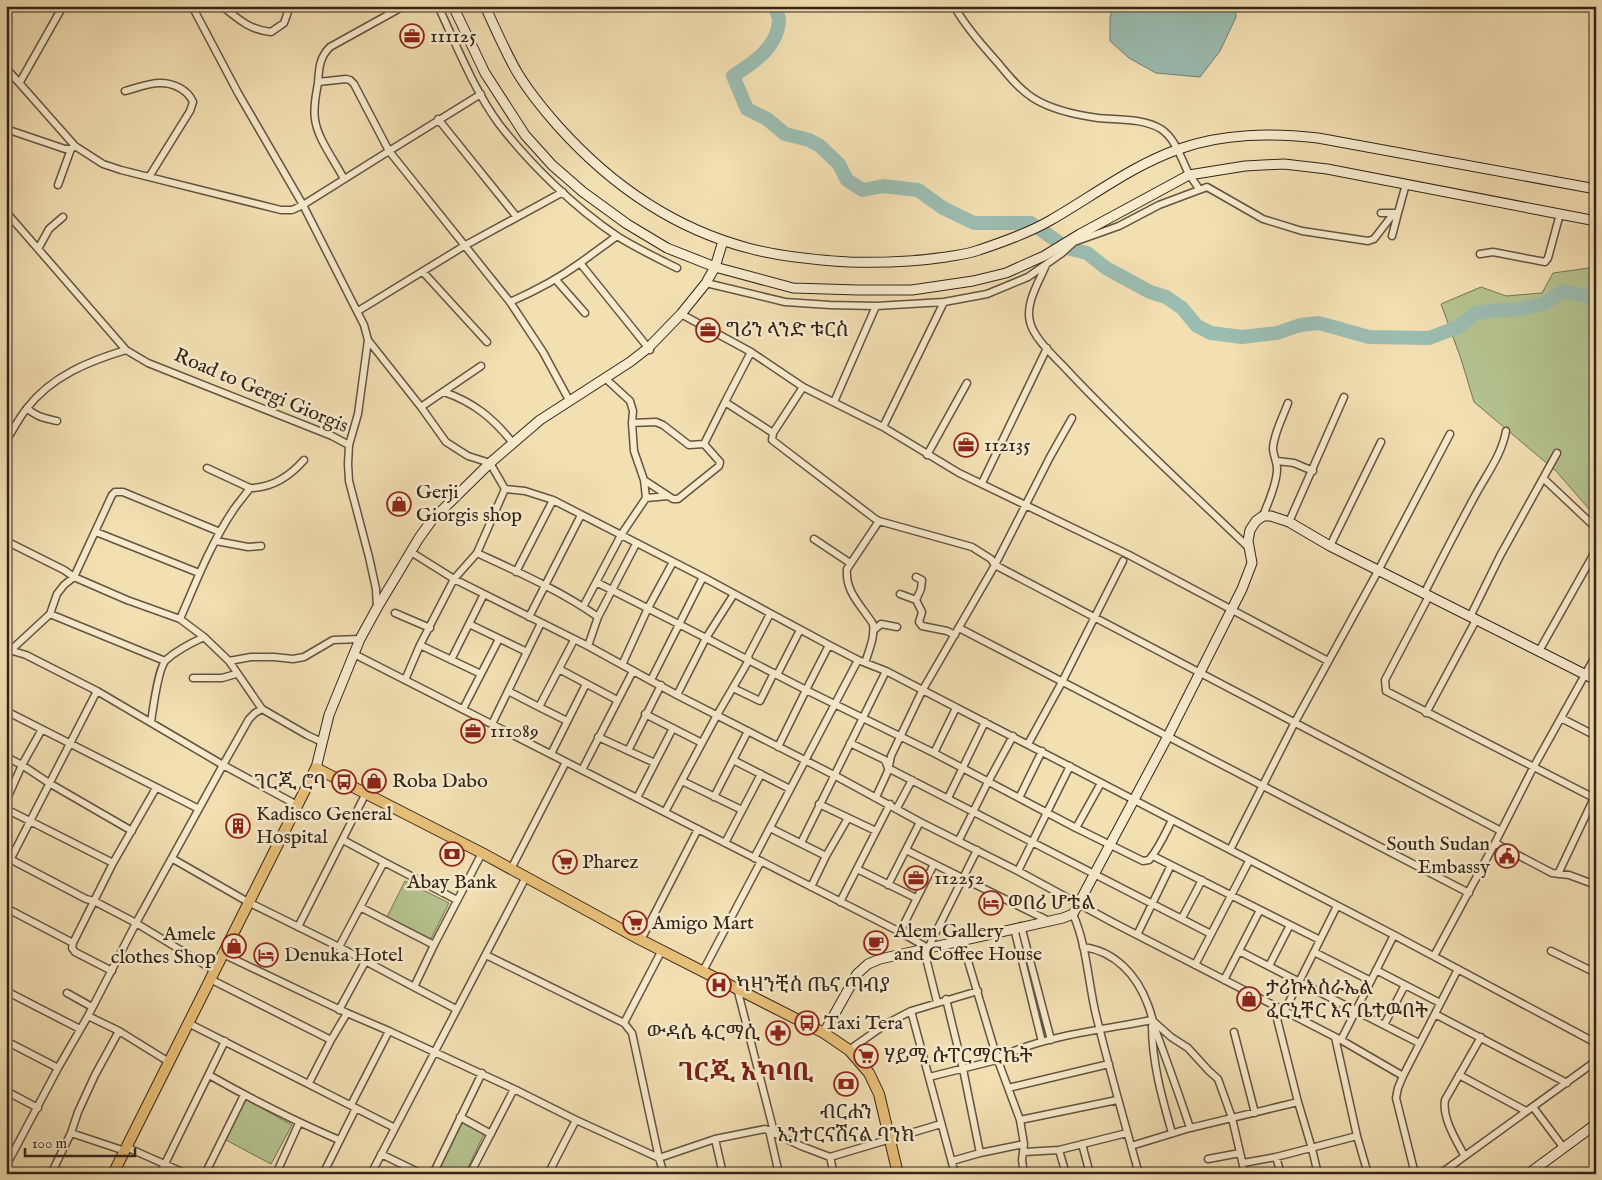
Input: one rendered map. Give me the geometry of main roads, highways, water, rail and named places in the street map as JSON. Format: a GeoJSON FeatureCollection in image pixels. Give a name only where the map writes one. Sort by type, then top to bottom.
{"type":"FeatureCollection","features":[{"type":"Feature","properties":{"kind":"main road"},"geometry":{"type":"LineString","coordinates":[[452,6],[485,73],[525,135],[552,165],[583,192],[627,224],[667,248],[715,267],[793,288],[912,290],[973,281],[1006,273],[1045,260],[1080,234],[1189,175],[1245,166],[1284,164],[1327,169],[1596,221]]}},
{"type":"Feature","properties":{"kind":"main road"},"geometry":{"type":"LineString","coordinates":[[485,6],[517,72],[538,102],[581,150],[628,191],[683,223],[724,241],[781,256],[881,263],[918,261],[977,251],[1048,222],[1148,163],[1177,150],[1224,138],[1255,134],[1282,134],[1318,138],[1596,189]]}},
{"type":"Feature","properties":{"kind":"main road"},"geometry":{"type":"LineString","coordinates":[[715,267],[724,241]]}},
{"type":"Feature","properties":{"kind":"main road","name":"Road to Gergi Giorgis"},"geometry":{"type":"LineString","coordinates":[[316,768],[329,715],[360,640],[376,608],[432,520],[512,442],[569,400],[649,349],[706,283],[715,267]]}},
{"type":"Feature","properties":{"kind":"main road"},"geometry":{"type":"LineString","coordinates":[[824,1033],[861,969],[880,959],[1073,914],[1168,736],[1242,589],[1252,563],[1248,541],[1250,530],[1256,521],[1263,516],[1271,516],[1289,522],[1378,571],[1596,680]]}},
{"type":"Feature","properties":{"kind":"main road"},"geometry":{"type":"LineString","coordinates":[[113,1174],[316,768],[482,853],[641,940],[824,1033],[849,1050],[869,1073],[879,1094],[898,1174]]}},
{"type":"Feature","properties":{"kind":"main road"},"geometry":{"type":"LineString","coordinates":[[1528,1174],[1596,1124]]}},
{"type":"Feature","properties":{"kind":"water"},"geometry":{"type":"Polygon","coordinates":[[[1113,6],[1235,6],[1236,17],[1220,51],[1200,77],[1156,73],[1129,58],[1110,41],[1110,18],[1113,6]]]}},
{"type":"Feature","properties":{"kind":"waterway"},"geometry":{"type":"LineString","coordinates":[[775,6],[779,21],[774,39],[763,54],[733,76],[747,109],[767,119],[785,134],[809,140],[820,146],[839,164],[847,180],[863,190],[883,186],[918,190],[943,208],[974,223],[1031,223],[1067,248],[1087,253],[1106,268],[1150,292],[1166,297],[1182,308],[1197,326],[1211,333],[1242,337],[1277,333],[1300,325],[1319,323],[1369,337],[1429,338],[1458,327],[1476,313],[1514,310],[1544,304],[1563,291],[1590,297],[1596,296]]}},
{"type":"Feature","properties":{"kind":"place","name":"111125"},"geometry":{"type":"Point","coordinates":[412,36]}},
{"type":"Feature","properties":{"kind":"place","name":"ግሪን ላንድ ቱርስ"},"geometry":{"type":"Point","coordinates":[708,330]}},
{"type":"Feature","properties":{"kind":"place","name":"112135"},"geometry":{"type":"Point","coordinates":[966,445]}},
{"type":"Feature","properties":{"kind":"place","name":"Gerji Giorgis shop"},"geometry":{"type":"Point","coordinates":[399,504]}},
{"type":"Feature","properties":{"kind":"place","name":"111089"},"geometry":{"type":"Point","coordinates":[473,731]}},
{"type":"Feature","properties":{"kind":"place","name":"Roba Dabo"},"geometry":{"type":"Point","coordinates":[374,781]}},
{"type":"Feature","properties":{"kind":"place","name":"ገርጂ ሮባ"},"geometry":{"type":"Point","coordinates":[344,782]}},
{"type":"Feature","properties":{"kind":"place","name":"Kadisco General Hospital"},"geometry":{"type":"Point","coordinates":[238,826]}},
{"type":"Feature","properties":{"kind":"place","name":"Abay Bank"},"geometry":{"type":"Point","coordinates":[452,854]}},
{"type":"Feature","properties":{"kind":"place","name":"South Sudan Embassy"},"geometry":{"type":"Point","coordinates":[1507,856]}},
{"type":"Feature","properties":{"kind":"place","name":"Pharez"},"geometry":{"type":"Point","coordinates":[565,862]}},
{"type":"Feature","properties":{"kind":"place","name":"112252"},"geometry":{"type":"Point","coordinates":[916,878]}},
{"type":"Feature","properties":{"kind":"place","name":"ወበሪ ሆቴል"},"geometry":{"type":"Point","coordinates":[991,903]}},
{"type":"Feature","properties":{"kind":"place","name":"Amigo Mart"},"geometry":{"type":"Point","coordinates":[635,923]}},
{"type":"Feature","properties":{"kind":"place","name":"Alem Gallery and Coffee House"},"geometry":{"type":"Point","coordinates":[876,943]}},
{"type":"Feature","properties":{"kind":"place","name":"Amele clothes Shop"},"geometry":{"type":"Point","coordinates":[234,946]}},
{"type":"Feature","properties":{"kind":"place","name":"Denuka Hotel"},"geometry":{"type":"Point","coordinates":[266,955]}},
{"type":"Feature","properties":{"kind":"place","name":"ካዛንቺስ ጤና ጣብያ"},"geometry":{"type":"Point","coordinates":[719,985]}},
{"type":"Feature","properties":{"kind":"place","name":"ታሪኩእስራኤል ፈርኒቸር እና ቤተዉበት"},"geometry":{"type":"Point","coordinates":[1249,999]}},
{"type":"Feature","properties":{"kind":"place","name":"Taxi Tera"},"geometry":{"type":"Point","coordinates":[807,1023]}},
{"type":"Feature","properties":{"kind":"place","name":"ውዳሴ ፋርማሲ"},"geometry":{"type":"Point","coordinates":[778,1033]}},
{"type":"Feature","properties":{"kind":"place","name":"ሃይሚ ሱፐርማርኬት"},"geometry":{"type":"Point","coordinates":[866,1056]}},
{"type":"Feature","properties":{"kind":"place","name":"ብርሐን ኢንተርናሽናል ባንክ"},"geometry":{"type":"Point","coordinates":[846,1084]}},
{"type":"Feature","properties":{"kind":"district","name":"ገርጂ አካባቢ"},"geometry":{"type":"Point","coordinates":[746,1073]}}]}
